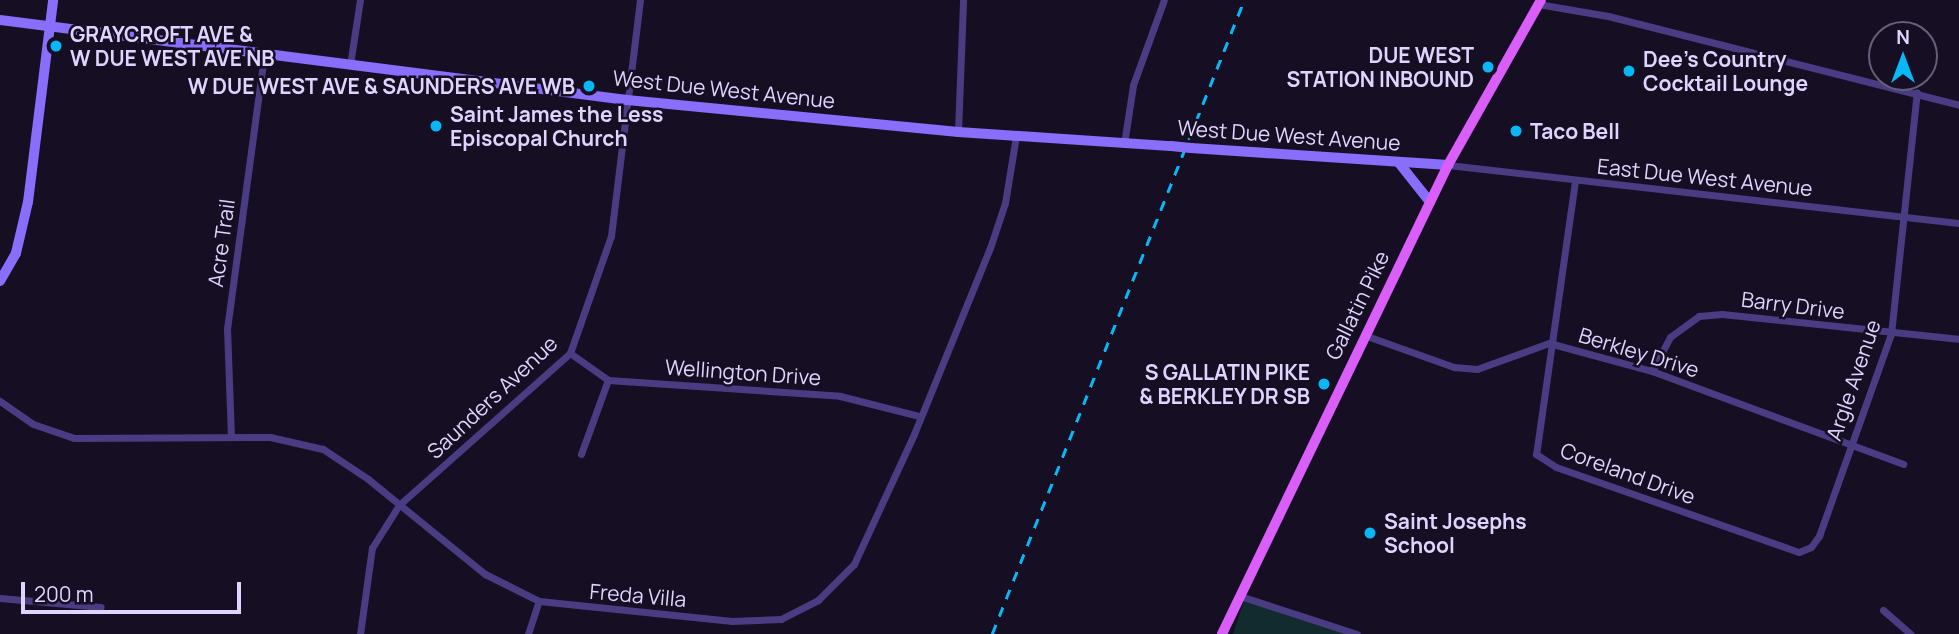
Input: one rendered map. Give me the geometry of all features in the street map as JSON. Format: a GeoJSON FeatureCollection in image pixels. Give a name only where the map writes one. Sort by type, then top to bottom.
{"type":"FeatureCollection","features":[{"type":"Feature","properties":{"kind":"main road"},"geometry":{"type":"LineString","coordinates":[[0,281],[16,253],[27,202],[53,0]]}},
{"type":"Feature","properties":{"kind":"main road","name":"Gallatin Pike"},"geometry":{"type":"LineString","coordinates":[[1222,634],[1363,334],[1448,165],[1539,2]]}},
{"type":"Feature","properties":{"kind":"main road","name":"West Due West Avenue"},"geometry":{"type":"LineString","coordinates":[[0,20],[627,100],[958,132],[1448,165]]}},
{"type":"Feature","properties":{"kind":"main road"},"geometry":{"type":"LineString","coordinates":[[1399,162],[1430,202]]}},
{"type":"Feature","properties":{"kind":"street"},"geometry":{"type":"LineString","coordinates":[[350,65],[360,0]]}},
{"type":"Feature","properties":{"kind":"street","name":"Saunders Avenue"},"geometry":{"type":"LineString","coordinates":[[359,634],[372,548],[399,505],[570,353],[611,236],[640,0]]}},
{"type":"Feature","properties":{"kind":"street"},"geometry":{"type":"LineString","coordinates":[[958,132],[963,0]]}},
{"type":"Feature","properties":{"kind":"street"},"geometry":{"type":"LineString","coordinates":[[1124,144],[1133,85],[1164,0]]}},
{"type":"Feature","properties":{"kind":"street"},"geometry":{"type":"LineString","coordinates":[[1539,2],[1608,16],[1917,92],[1959,105]]}},
{"type":"Feature","properties":{"kind":"street","name":"Acre Trail"},"geometry":{"type":"LineString","coordinates":[[231,437],[227,328],[264,54]]}},
{"type":"Feature","properties":{"kind":"street","name":"Argle Avenue"},"geometry":{"type":"LineString","coordinates":[[1811,547],[1891,334],[1906,216],[1917,92]]}},
{"type":"Feature","properties":{"kind":"street","name":"Freda Villa"},"geometry":{"type":"LineString","coordinates":[[0,401],[33,424],[74,438],[270,437],[323,449],[485,574],[539,601],[745,621],[797,612],[825,594],[854,564],[1000,221],[1016,136]]}},
{"type":"Feature","properties":{"kind":"street","name":"East Due West Avenue"},"geometry":{"type":"LineString","coordinates":[[1448,165],[1959,223]]}},
{"type":"Feature","properties":{"kind":"street","name":"Coreland Drive"},"geometry":{"type":"LineString","coordinates":[[1574,181],[1549,343],[1536,454],[1543,460],[1799,552],[1811,547]]}},
{"type":"Feature","properties":{"kind":"street","name":"Barry Drive"},"geometry":{"type":"LineString","coordinates":[[1652,371],[1670,337],[1699,316],[1722,314],[1958,339]]}},
{"type":"Feature","properties":{"kind":"street","name":"Berkley Drive"},"geometry":{"type":"LineString","coordinates":[[1363,334],[1454,367],[1477,369],[1549,343],[1652,371],[1903,464]]}},
{"type":"Feature","properties":{"kind":"street"},"geometry":{"type":"LineString","coordinates":[[570,353],[608,380],[581,454]]}},
{"type":"Feature","properties":{"kind":"street","name":"Wellington Drive"},"geometry":{"type":"LineString","coordinates":[[608,380],[840,396],[919,416]]}},
{"type":"Feature","properties":{"kind":"street"},"geometry":{"type":"LineString","coordinates":[[1240,596],[1357,634]]}},
{"type":"Feature","properties":{"kind":"street"},"geometry":{"type":"LineString","coordinates":[[0,598],[102,607]]}},
{"type":"Feature","properties":{"kind":"street"},"geometry":{"type":"LineString","coordinates":[[528,634],[539,601]]}},
{"type":"Feature","properties":{"kind":"street"},"geometry":{"type":"LineString","coordinates":[[1882,610],[1911,634]]}},
{"type":"Feature","properties":{"kind":"green space"},"geometry":{"type":"Polygon","coordinates":[[[1244,601],[1362,634],[1233,634],[1244,601]]]}},
{"type":"Feature","properties":{"kind":"railway"},"geometry":{"type":"LineString","coordinates":[[992,634],[1244,0]]}},
{"type":"Feature","properties":{"kind":"place","name":"GRAYCROFT AVE & W DUE WEST AVE NB"},"geometry":{"type":"Point","coordinates":[56,46]}},
{"type":"Feature","properties":{"kind":"place","name":"DUE WEST STATION INBOUND"},"geometry":{"type":"Point","coordinates":[1488,67]}},
{"type":"Feature","properties":{"kind":"place","name":"Dee's Country Cocktail Lounge"},"geometry":{"type":"Point","coordinates":[1629,71]}},
{"type":"Feature","properties":{"kind":"place","name":"W DUE WEST AVE & SAUNDERS AVE WB"},"geometry":{"type":"Point","coordinates":[589,86]}},
{"type":"Feature","properties":{"kind":"place","name":"Saint James the Less Episcopal Church"},"geometry":{"type":"Point","coordinates":[436,126]}},
{"type":"Feature","properties":{"kind":"place","name":"Taco Bell"},"geometry":{"type":"Point","coordinates":[1516,131]}},
{"type":"Feature","properties":{"kind":"place","name":"S GALLATIN PIKE & BERKLEY DR SB"},"geometry":{"type":"Point","coordinates":[1324,384]}},
{"type":"Feature","properties":{"kind":"place","name":"Saint Josephs School"},"geometry":{"type":"Point","coordinates":[1370,533]}}]}
